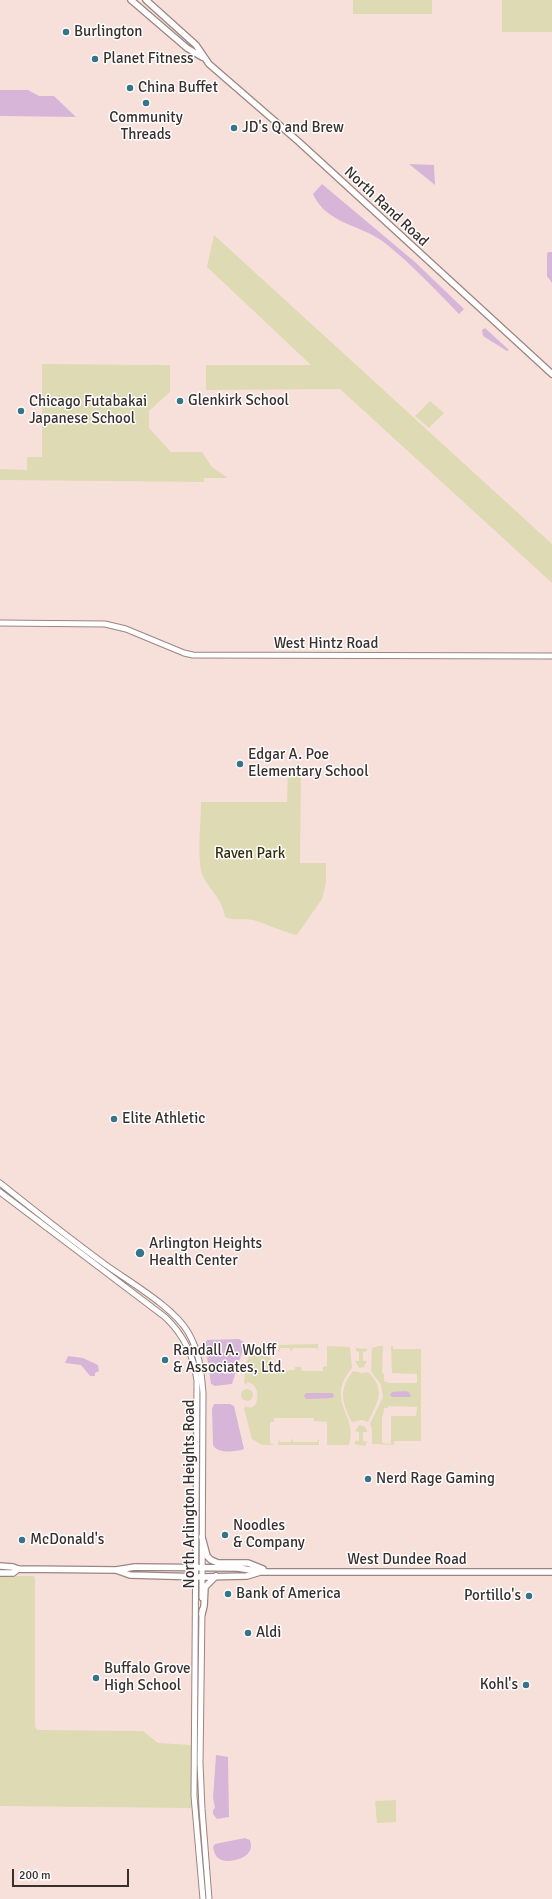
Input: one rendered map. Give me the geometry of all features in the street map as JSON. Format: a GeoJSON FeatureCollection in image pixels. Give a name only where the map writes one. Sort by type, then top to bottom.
{"type":"FeatureCollection","features":[{"type":"Feature","properties":{"kind":"main road"},"geometry":{"type":"LineString","coordinates":[[132,0],[187,48],[204,58]]}},
{"type":"Feature","properties":{"kind":"main road"},"geometry":{"type":"LineString","coordinates":[[146,0],[196,45],[204,58]]}},
{"type":"Feature","properties":{"kind":"main road","name":"North Rand Road"},"geometry":{"type":"LineString","coordinates":[[204,58],[299,142],[552,374]]}},
{"type":"Feature","properties":{"kind":"main road","name":"West Hintz Road"},"geometry":{"type":"LineString","coordinates":[[0,623],[105,624],[126,629],[184,653],[193,655],[552,656]]}},
{"type":"Feature","properties":{"kind":"main road","name":"North Arlington Heights Road"},"geometry":{"type":"LineString","coordinates":[[0,1183],[66,1236],[165,1308],[187,1331],[200,1359],[203,1393],[200,1763],[209,1899]]}},
{"type":"Feature","properties":{"kind":"main road","name":"North Arlington Heights Road"},"geometry":{"type":"LineString","coordinates":[[0,1192],[165,1317],[186,1342],[193,1359],[197,1381],[195,1428],[197,1527],[194,1567],[194,1789],[203,1899]]}},
{"type":"Feature","properties":{"kind":"main road"},"geometry":{"type":"LineString","coordinates":[[202,1537],[207,1556],[211,1560],[218,1563],[248,1563],[271,1572]]}},
{"type":"Feature","properties":{"kind":"main road"},"geometry":{"type":"LineString","coordinates":[[0,1566],[18,1569],[116,1570]]}},
{"type":"Feature","properties":{"kind":"main road","name":"West Dundee Road"},"geometry":{"type":"LineString","coordinates":[[116,1570],[135,1567],[194,1567],[238,1568],[263,1572],[552,1572]]}},
{"type":"Feature","properties":{"kind":"main road"},"geometry":{"type":"LineString","coordinates":[[0,1573],[13,1573],[18,1569]]}},
{"type":"Feature","properties":{"kind":"main road","name":"West Dundee Road"},"geometry":{"type":"LineString","coordinates":[[116,1570],[130,1575],[194,1577],[247,1576],[263,1572]]}},
{"type":"Feature","properties":{"kind":"main road"},"geometry":{"type":"LineString","coordinates":[[202,1614],[205,1587],[216,1576]]}},
{"type":"Feature","properties":{"kind":"green space"},"geometry":{"type":"Polygon","coordinates":[[[353,0],[432,0],[432,14],[353,14],[353,0]]]}},
{"type":"Feature","properties":{"kind":"green space"},"geometry":{"type":"Polygon","coordinates":[[[502,0],[552,0],[552,32],[502,32],[502,0]]]}},
{"type":"Feature","properties":{"kind":"green space"},"geometry":{"type":"Polygon","coordinates":[[[214,235],[552,544],[552,583],[340,389],[206,390],[206,365],[311,365],[207,267],[214,235]]]}},
{"type":"Feature","properties":{"kind":"green space"},"geometry":{"type":"Polygon","coordinates":[[[42,364],[170,365],[170,392],[149,411],[149,428],[171,452],[202,452],[212,467],[228,478],[204,478],[204,482],[0,480],[0,469],[27,470],[27,457],[42,457],[42,364]]]}},
{"type":"Feature","properties":{"kind":"green space"},"geometry":{"type":"Polygon","coordinates":[[[430,401],[444,413],[429,428],[415,416],[430,401]]]}},
{"type":"Feature","properties":{"kind":"green space","name":"Raven Park"},"geometry":{"type":"Polygon","coordinates":[[[288,770],[301,774],[300,863],[326,863],[326,883],[322,899],[297,935],[253,920],[231,919],[225,917],[221,904],[202,874],[200,859],[201,802],[287,802],[288,770]]]}},
{"type":"Feature","properties":{"kind":"green space"},"geometry":{"type":"Polygon","coordinates":[[[318,1344],[318,1351],[317,1348],[293,1348],[291,1352],[290,1348],[280,1348],[280,1352],[278,1351],[279,1345],[318,1344]]]}},
{"type":"Feature","properties":{"kind":"green space"},"geometry":{"type":"Polygon","coordinates":[[[262,1345],[274,1345],[270,1347],[271,1368],[274,1368],[274,1371],[295,1370],[295,1367],[301,1367],[302,1371],[323,1371],[323,1367],[327,1366],[327,1346],[350,1347],[352,1368],[344,1380],[341,1390],[341,1399],[350,1425],[351,1434],[349,1445],[327,1445],[327,1422],[314,1421],[314,1418],[274,1418],[274,1422],[270,1422],[270,1443],[274,1445],[262,1445],[252,1439],[244,1409],[245,1406],[251,1408],[256,1404],[257,1391],[254,1385],[248,1382],[246,1385],[244,1382],[246,1365],[250,1355],[253,1350],[262,1345]]]}},
{"type":"Feature","properties":{"kind":"green space"},"geometry":{"type":"Polygon","coordinates":[[[383,1346],[382,1373],[384,1374],[384,1381],[388,1383],[417,1383],[417,1374],[392,1373],[391,1346],[393,1346],[393,1349],[421,1349],[421,1441],[394,1441],[394,1445],[372,1444],[372,1429],[370,1424],[383,1397],[381,1385],[371,1371],[372,1348],[383,1346]],[[388,1406],[388,1408],[384,1408],[382,1417],[382,1443],[391,1444],[391,1416],[416,1416],[417,1407],[388,1406]]]}},
{"type":"Feature","properties":{"kind":"green space"},"geometry":{"type":"Polygon","coordinates":[[[356,1348],[367,1349],[367,1351],[363,1352],[363,1361],[367,1361],[364,1367],[359,1368],[355,1361],[359,1361],[359,1352],[356,1351],[356,1348]]]}},
{"type":"Feature","properties":{"kind":"green space"},"geometry":{"type":"Polygon","coordinates":[[[353,1371],[362,1373],[368,1372],[374,1379],[379,1391],[377,1403],[368,1422],[362,1420],[352,1422],[344,1402],[343,1396],[345,1384],[353,1371]]]}},
{"type":"Feature","properties":{"kind":"green space"},"geometry":{"type":"Polygon","coordinates":[[[245,1389],[249,1389],[253,1395],[249,1401],[245,1401],[241,1397],[241,1393],[245,1389]]]}},
{"type":"Feature","properties":{"kind":"green space"},"geometry":{"type":"Polygon","coordinates":[[[359,1425],[364,1426],[367,1430],[367,1432],[363,1432],[363,1441],[367,1442],[365,1446],[355,1444],[355,1441],[359,1441],[359,1432],[355,1431],[359,1425]]]}},
{"type":"Feature","properties":{"kind":"green space"},"geometry":{"type":"Polygon","coordinates":[[[279,1438],[280,1442],[291,1442],[292,1438],[293,1442],[317,1442],[319,1439],[319,1445],[278,1445],[279,1438]]]}},
{"type":"Feature","properties":{"kind":"green space"},"geometry":{"type":"Polygon","coordinates":[[[0,1576],[34,1576],[35,1579],[35,1726],[37,1730],[143,1731],[158,1743],[190,1745],[192,1747],[192,1808],[0,1806],[0,1576]]]}},
{"type":"Feature","properties":{"kind":"green space"},"geometry":{"type":"Polygon","coordinates":[[[396,1800],[396,1822],[377,1823],[375,1801],[396,1800]]]}},
{"type":"Feature","properties":{"kind":"shaded area"},"geometry":{"type":"Polygon","coordinates":[[[0,90],[28,90],[39,96],[54,96],[76,117],[0,116],[0,90]]]}},
{"type":"Feature","properties":{"kind":"shaded area"},"geometry":{"type":"Polygon","coordinates":[[[409,164],[434,165],[435,185],[409,164]]]}},
{"type":"Feature","properties":{"kind":"shaded area"},"geometry":{"type":"Polygon","coordinates":[[[322,184],[415,262],[464,309],[459,314],[413,267],[385,243],[366,232],[345,223],[327,212],[319,204],[313,194],[322,184]]]}},
{"type":"Feature","properties":{"kind":"shaded area"},"geometry":{"type":"Polygon","coordinates":[[[552,252],[552,283],[547,276],[547,253],[552,252]]]}},
{"type":"Feature","properties":{"kind":"shaded area"},"geometry":{"type":"Polygon","coordinates":[[[485,328],[509,350],[507,351],[483,336],[482,330],[485,328]]]}},
{"type":"Feature","properties":{"kind":"shaded area"},"geometry":{"type":"Polygon","coordinates":[[[239,1339],[245,1343],[232,1384],[215,1386],[211,1384],[205,1343],[207,1340],[239,1339]]]}},
{"type":"Feature","properties":{"kind":"shaded area"},"geometry":{"type":"Polygon","coordinates":[[[68,1356],[83,1358],[98,1365],[99,1371],[95,1373],[95,1376],[90,1376],[81,1365],[65,1363],[68,1356]]]}},
{"type":"Feature","properties":{"kind":"shaded area"},"geometry":{"type":"Polygon","coordinates":[[[392,1392],[409,1392],[411,1397],[392,1397],[390,1395],[392,1392]]]}},
{"type":"Feature","properties":{"kind":"shaded area"},"geometry":{"type":"Polygon","coordinates":[[[307,1393],[333,1393],[334,1397],[306,1399],[304,1395],[307,1393]]]}},
{"type":"Feature","properties":{"kind":"shaded area"},"geometry":{"type":"Polygon","coordinates":[[[214,1404],[230,1404],[234,1406],[244,1449],[236,1451],[222,1451],[215,1448],[213,1445],[212,1409],[214,1404]]]}},
{"type":"Feature","properties":{"kind":"shaded area"},"geometry":{"type":"Polygon","coordinates":[[[216,1755],[228,1757],[229,1817],[217,1819],[213,1814],[213,1810],[215,1808],[213,1798],[216,1755]]]}},
{"type":"Feature","properties":{"kind":"shaded area"},"geometry":{"type":"Polygon","coordinates":[[[245,1838],[250,1840],[251,1845],[250,1851],[247,1855],[230,1861],[221,1860],[216,1856],[213,1847],[215,1844],[245,1838]]]}},
{"type":"Feature","properties":{"kind":"place","name":"Burlington"},"geometry":{"type":"Point","coordinates":[66,32]}},
{"type":"Feature","properties":{"kind":"place","name":"Planet Fitness"},"geometry":{"type":"Point","coordinates":[95,59]}},
{"type":"Feature","properties":{"kind":"place","name":"China Buffet"},"geometry":{"type":"Point","coordinates":[130,88]}},
{"type":"Feature","properties":{"kind":"place","name":"Community Threads"},"geometry":{"type":"Point","coordinates":[146,103]}},
{"type":"Feature","properties":{"kind":"place","name":"JD's Q and Brew"},"geometry":{"type":"Point","coordinates":[234,128]}},
{"type":"Feature","properties":{"kind":"place","name":"Glenkirk School"},"geometry":{"type":"Point","coordinates":[180,401]}},
{"type":"Feature","properties":{"kind":"place","name":"Chicago Futabakai Japanese School"},"geometry":{"type":"Point","coordinates":[21,411]}},
{"type":"Feature","properties":{"kind":"place","name":"Edgar A. Poe Elementary School"},"geometry":{"type":"Point","coordinates":[240,764]}},
{"type":"Feature","properties":{"kind":"place","name":"Elite Athletic"},"geometry":{"type":"Point","coordinates":[114,1119]}},
{"type":"Feature","properties":{"kind":"place","name":"Arlington Heights Health Center"},"geometry":{"type":"Point","coordinates":[140,1253]}},
{"type":"Feature","properties":{"kind":"place","name":"Randall A. Wolff & Associates, Ltd."},"geometry":{"type":"Point","coordinates":[165,1360]}},
{"type":"Feature","properties":{"kind":"place","name":"Nerd Rage Gaming"},"geometry":{"type":"Point","coordinates":[368,1479]}},
{"type":"Feature","properties":{"kind":"place","name":"Noodles & Company"},"geometry":{"type":"Point","coordinates":[225,1535]}},
{"type":"Feature","properties":{"kind":"place","name":"McDonald's"},"geometry":{"type":"Point","coordinates":[22,1540]}},
{"type":"Feature","properties":{"kind":"place","name":"Bank of America"},"geometry":{"type":"Point","coordinates":[228,1594]}},
{"type":"Feature","properties":{"kind":"place","name":"Portillo's"},"geometry":{"type":"Point","coordinates":[529,1596]}},
{"type":"Feature","properties":{"kind":"place","name":"Aldi"},"geometry":{"type":"Point","coordinates":[248,1633]}},
{"type":"Feature","properties":{"kind":"place","name":"Buffalo Grove High School"},"geometry":{"type":"Point","coordinates":[96,1678]}},
{"type":"Feature","properties":{"kind":"place","name":"Kohl's"},"geometry":{"type":"Point","coordinates":[526,1685]}}]}
